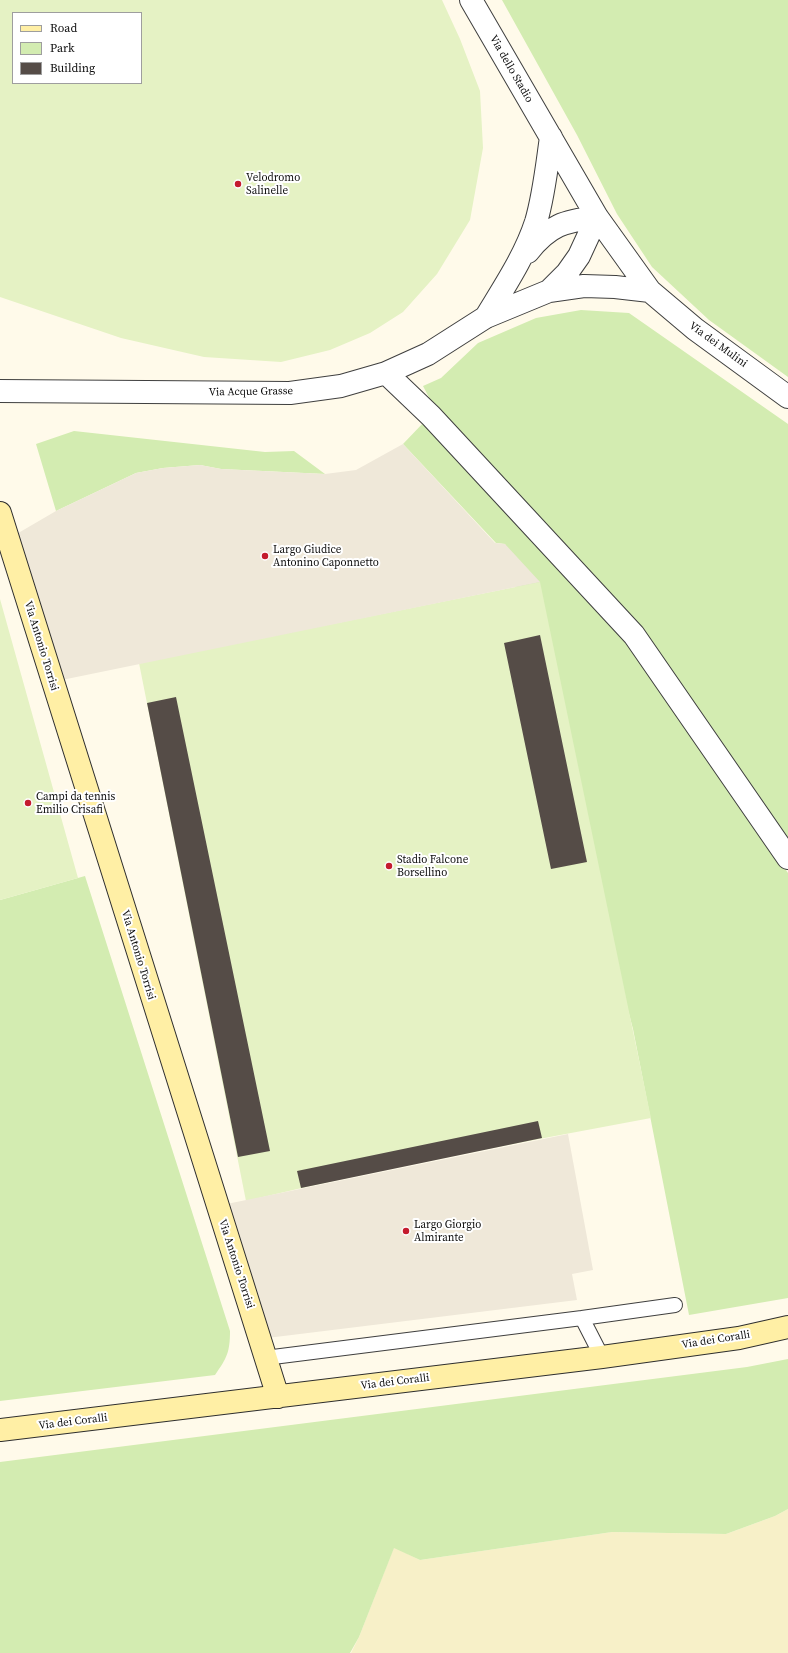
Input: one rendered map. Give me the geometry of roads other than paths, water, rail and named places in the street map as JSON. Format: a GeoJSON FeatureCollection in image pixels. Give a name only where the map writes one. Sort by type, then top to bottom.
{"type":"FeatureCollection","features":[{"type":"Feature","properties":{"kind":"street","name":"Via dello Stadio"},"geometry":{"type":"LineString","coordinates":[[471,0],[597,218]]}},
{"type":"Feature","properties":{"kind":"street"},"geometry":{"type":"LineString","coordinates":[[486,317],[514,269],[536,222],[545,180],[551,137]]}},
{"type":"Feature","properties":{"kind":"street"},"geometry":{"type":"LineString","coordinates":[[514,269],[531,247],[552,228],[574,220],[597,218]]}},
{"type":"Feature","properties":{"kind":"street"},"geometry":{"type":"LineString","coordinates":[[549,291],[567,273],[579,256],[597,218]]}},
{"type":"Feature","properties":{"kind":"street","name":"Via dei Mulini"},"geometry":{"type":"LineString","coordinates":[[597,218],[650,291],[694,329],[788,397]]}},
{"type":"Feature","properties":{"kind":"street"},"geometry":{"type":"LineString","coordinates":[[549,291],[584,286],[615,286],[650,291]]}},
{"type":"Feature","properties":{"kind":"street","name":"Via Acque Grasse"},"geometry":{"type":"LineString","coordinates":[[0,391],[290,393],[342,386],[386,373],[428,354],[486,317],[549,291]]}},
{"type":"Feature","properties":{"kind":"street"},"geometry":{"type":"LineString","coordinates":[[386,373],[431,416],[634,635],[788,858]]}},
{"type":"Feature","properties":{"kind":"street","name":"Via Antonio Torrisi"},"geometry":{"type":"LineString","coordinates":[[0,513],[278,1397]]}},
{"type":"Feature","properties":{"kind":"street","name":"Via dei Coralli"},"geometry":{"type":"LineString","coordinates":[[0,1430],[602,1358],[739,1338],[788,1327]]}},
{"type":"Feature","properties":{"kind":"lane"},"geometry":{"type":"LineString","coordinates":[[265,1358],[676,1305]]}},
{"type":"Feature","properties":{"kind":"lane"},"geometry":{"type":"LineString","coordinates":[[582,1318],[602,1358]]}},
{"type":"Feature","properties":{"kind":"place","name":"Velodromo Salinelle"},"geometry":{"type":"Point","coordinates":[238,184]}},
{"type":"Feature","properties":{"kind":"place","name":"Largo Giudice Antonino Caponnetto"},"geometry":{"type":"Point","coordinates":[265,556]}},
{"type":"Feature","properties":{"kind":"place","name":"Campi da tennis Emilio Crisafi"},"geometry":{"type":"Point","coordinates":[28,803]}},
{"type":"Feature","properties":{"kind":"place","name":"Stadio Falcone Borsellino"},"geometry":{"type":"Point","coordinates":[389,866]}},
{"type":"Feature","properties":{"kind":"place","name":"Largo Giorgio Almirante"},"geometry":{"type":"Point","coordinates":[406,1231]}}]}
